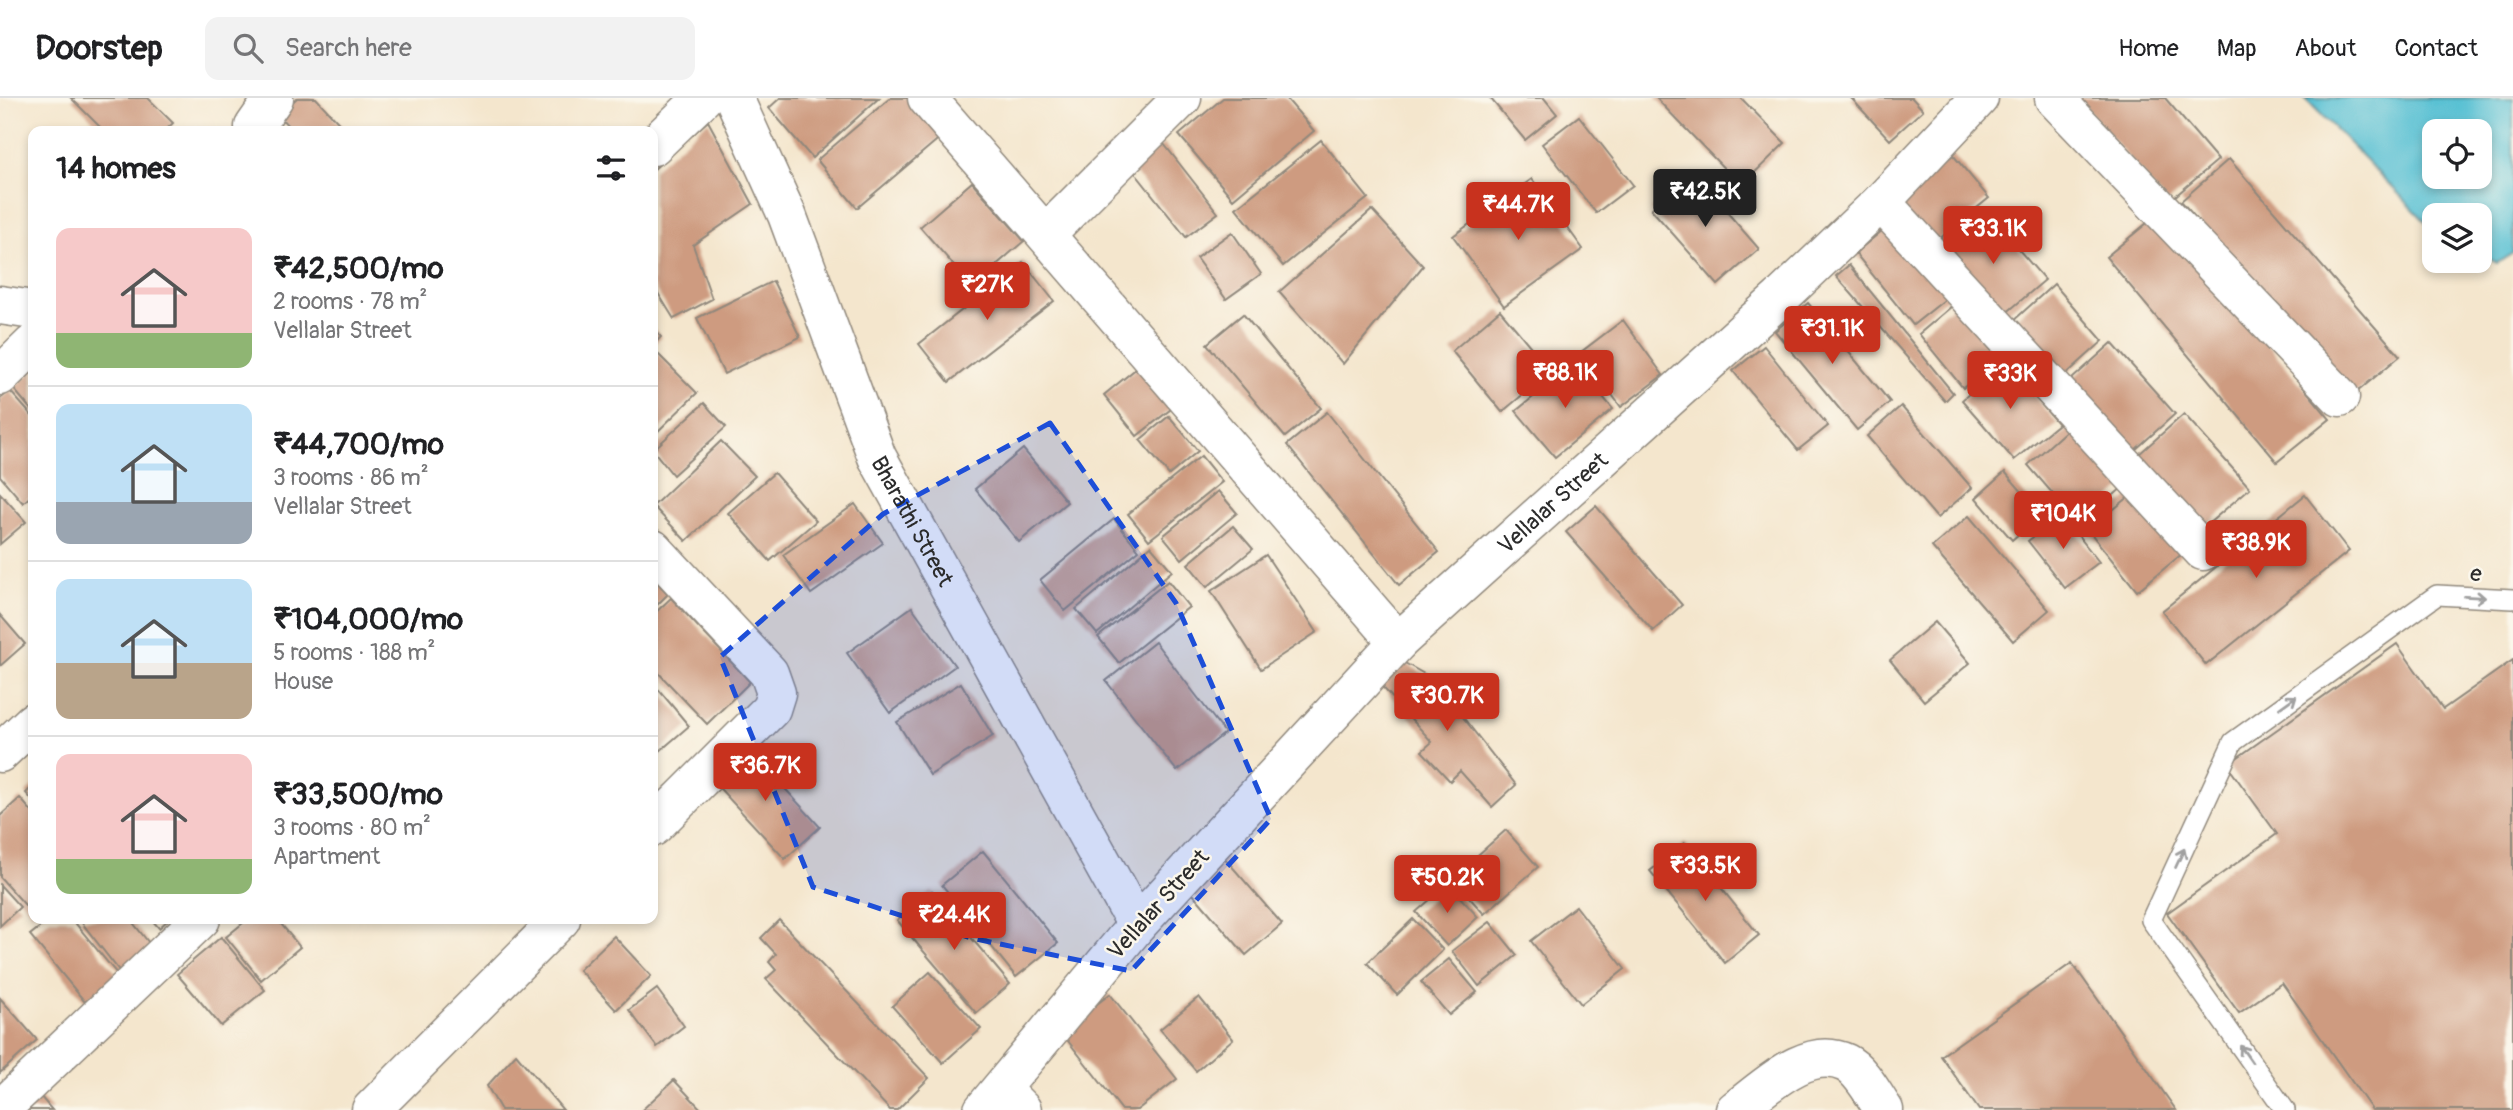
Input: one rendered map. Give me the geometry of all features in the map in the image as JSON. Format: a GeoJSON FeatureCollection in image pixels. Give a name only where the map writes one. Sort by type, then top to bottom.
{"type":"FeatureCollection","features":[{"type":"Feature","properties":{"kind":"street"},"geometry":{"type":"LineString","coordinates":[[658,141],[703,98]]}},
{"type":"Feature","properties":{"kind":"street","name":"Bharathi Street"},"geometry":{"type":"LineString","coordinates":[[734,98],[787,215],[877,457],[1137,925]]}},
{"type":"Feature","properties":{"kind":"street"},"geometry":{"type":"LineString","coordinates":[[927,98],[1398,642]]}},
{"type":"Feature","properties":{"kind":"street"},"geometry":{"type":"LineString","coordinates":[[1046,234],[1182,98]]}},
{"type":"Feature","properties":{"kind":"street","name":"Vellalar Street"},"geometry":{"type":"LineString","coordinates":[[1002,1103],[1137,925],[1398,642],[1780,298],[1888,210],[1979,98]]}},
{"type":"Feature","properties":{"kind":"street"},"geometry":{"type":"LineString","coordinates":[[2054,98],[2340,397]]}},
{"type":"Feature","properties":{"kind":"street"},"geometry":{"type":"LineString","coordinates":[[1888,210],[2203,551]]}},
{"type":"Feature","properties":{"kind":"street"},"geometry":{"type":"LineString","coordinates":[[0,305],[28,309]]}},
{"type":"Feature","properties":{"kind":"street"},"geometry":{"type":"LineString","coordinates":[[0,376],[28,349]]}},
{"type":"Feature","properties":{"kind":"street"},"geometry":{"type":"LineString","coordinates":[[658,554],[769,673],[776,693],[771,709],[658,822]]}},
{"type":"Feature","properties":{"kind":"street"},"geometry":{"type":"LineString","coordinates":[[0,753],[28,727]]}},
{"type":"Feature","properties":{"kind":"street"},"geometry":{"type":"LineString","coordinates":[[0,1110],[196,924]]}},
{"type":"Feature","properties":{"kind":"street"},"geometry":{"type":"LineString","coordinates":[[370,1110],[556,924]]}},
{"type":"Feature","properties":{"kind":"street"},"geometry":{"type":"LineString","coordinates":[[1735,1110],[1785,1074],[1816,1058],[1846,1063],[1884,1110]]}},
{"type":"Feature","properties":{"kind":"lane","name":"e"},"geometry":{"type":"LineString","coordinates":[[2285,1110],[2151,920],[2233,742],[2437,595],[2513,599]]}},
{"type":"Feature","properties":{"kind":"highlighted area"},"geometry":{"type":"Polygon","coordinates":[[[1050,423],[1176,603],[1271,819],[1131,971],[971,938],[813,887],[720,657],[883,514],[1050,423]]]}},
{"type":"Feature","properties":{"kind":"water"},"geometry":{"type":"Polygon","coordinates":[[[2305,98],[2513,98],[2513,253],[2497,263],[2492,260],[2492,203],[2422,203],[2422,218],[2305,98]]]}},
{"type":"Feature","properties":{"kind":"building"},"geometry":{"type":"Polygon","coordinates":[[[71,98],[148,98],[173,123],[170,126],[99,126],[71,98]]]}},
{"type":"Feature","properties":{"kind":"building"},"geometry":{"type":"Polygon","coordinates":[[[297,98],[316,98],[341,126],[288,126],[278,115],[297,98]]]}},
{"type":"Feature","properties":{"kind":"building"},"geometry":{"type":"Polygon","coordinates":[[[780,98],[879,98],[812,158],[769,108],[780,98]]]}},
{"type":"Feature","properties":{"kind":"building"},"geometry":{"type":"Polygon","coordinates":[[[890,98],[910,98],[942,136],[857,208],[817,160],[890,98]]]}},
{"type":"Feature","properties":{"kind":"building"},"geometry":{"type":"Polygon","coordinates":[[[1223,98],[1286,98],[1314,131],[1233,199],[1179,135],[1223,98]]]}},
{"type":"Feature","properties":{"kind":"building"},"geometry":{"type":"Polygon","coordinates":[[[1490,98],[1544,98],[1557,114],[1525,140],[1490,98]]]}},
{"type":"Feature","properties":{"kind":"building"},"geometry":{"type":"Polygon","coordinates":[[[1656,98],[1741,98],[1785,143],[1741,186],[1656,98]]]}},
{"type":"Feature","properties":{"kind":"building"},"geometry":{"type":"Polygon","coordinates":[[[1851,98],[1912,98],[1923,110],[1890,140],[1851,98]]]}},
{"type":"Feature","properties":{"kind":"building"},"geometry":{"type":"Polygon","coordinates":[[[2078,98],[2165,98],[2218,160],[2167,203],[2078,98]]]}},
{"type":"Feature","properties":{"kind":"building"},"geometry":{"type":"Polygon","coordinates":[[[1579,116],[1633,185],[1596,213],[1542,144],[1579,116]]]}},
{"type":"Feature","properties":{"kind":"building"},"geometry":{"type":"Polygon","coordinates":[[[708,121],[753,204],[693,245],[712,299],[674,319],[658,293],[658,166],[708,121]]]}},
{"type":"Feature","properties":{"kind":"building"},"geometry":{"type":"Polygon","coordinates":[[[1321,140],[1368,198],[1283,266],[1236,208],[1321,140]]]}},
{"type":"Feature","properties":{"kind":"building"},"geometry":{"type":"Polygon","coordinates":[[[1164,144],[1218,213],[1186,237],[1132,169],[1164,144]]]}},
{"type":"Feature","properties":{"kind":"building"},"geometry":{"type":"Polygon","coordinates":[[[1953,155],[1989,198],[1928,248],[1893,205],[1953,155]]]}},
{"type":"Feature","properties":{"kind":"building"},"geometry":{"type":"Polygon","coordinates":[[[2229,159],[2400,356],[2351,397],[2181,201],[2229,159]]]}},
{"type":"Feature","properties":{"kind":"building"},"geometry":{"type":"Polygon","coordinates":[[[1693,173],[1759,249],[1718,285],[1651,209],[1693,173]]]}},
{"type":"Feature","properties":{"kind":"building"},"geometry":{"type":"Polygon","coordinates":[[[1532,179],[1583,249],[1504,306],[1453,236],[1532,179]]]}},
{"type":"Feature","properties":{"kind":"building"},"geometry":{"type":"Polygon","coordinates":[[[972,182],[1024,241],[972,286],[920,227],[972,182]]]}},
{"type":"Feature","properties":{"kind":"building"},"geometry":{"type":"Polygon","coordinates":[[[1372,210],[1423,266],[1343,364],[1279,292],[1372,210]]]}},
{"type":"Feature","properties":{"kind":"building"},"geometry":{"type":"Polygon","coordinates":[[[1987,213],[2045,280],[1998,320],[1940,252],[1987,213]]]}},
{"type":"Feature","properties":{"kind":"building"},"geometry":{"type":"Polygon","coordinates":[[[2158,214],[2330,419],[2277,462],[2106,257],[2158,214]]]}},
{"type":"Feature","properties":{"kind":"building"},"geometry":{"type":"Polygon","coordinates":[[[1894,221],[1953,293],[1913,325],[1855,253],[1894,221]]]}},
{"type":"Feature","properties":{"kind":"building"},"geometry":{"type":"Polygon","coordinates":[[[1232,232],[1261,274],[1226,299],[1196,258],[1232,232]]]}},
{"type":"Feature","properties":{"kind":"building"},"geometry":{"type":"Polygon","coordinates":[[[1023,262],[1054,301],[949,382],[919,344],[1023,262]]]}},
{"type":"Feature","properties":{"kind":"building"},"geometry":{"type":"Polygon","coordinates":[[[1849,265],[1953,393],[1945,401],[1836,276],[1849,265]]]}},
{"type":"Feature","properties":{"kind":"building"},"geometry":{"type":"Polygon","coordinates":[[[773,281],[800,337],[724,374],[697,318],[773,281]]]}},
{"type":"Feature","properties":{"kind":"building"},"geometry":{"type":"Polygon","coordinates":[[[2054,284],[2103,341],[2053,386],[2003,330],[2054,284]]]}},
{"type":"Feature","properties":{"kind":"building"},"geometry":{"type":"Polygon","coordinates":[[[1958,301],[2003,355],[1963,388],[1919,334],[1958,301]]]}},
{"type":"Feature","properties":{"kind":"building"},"geometry":{"type":"Polygon","coordinates":[[[1808,303],[1890,402],[1857,430],[1775,331],[1808,303]]]}},
{"type":"Feature","properties":{"kind":"building"},"geometry":{"type":"Polygon","coordinates":[[[1500,310],[1551,371],[1502,412],[1452,351],[1500,310]]]}},
{"type":"Feature","properties":{"kind":"building"},"geometry":{"type":"Polygon","coordinates":[[[1243,314],[1321,408],[1285,437],[1207,344],[1243,314]]]}},
{"type":"Feature","properties":{"kind":"building"},"geometry":{"type":"Polygon","coordinates":[[[1623,320],[1663,375],[1621,407],[1581,352],[1623,320]]]}},
{"type":"Feature","properties":{"kind":"building"},"geometry":{"type":"Polygon","coordinates":[[[2112,343],[2175,414],[2125,459],[2062,388],[2112,343]]]}},
{"type":"Feature","properties":{"kind":"building"},"geometry":{"type":"Polygon","coordinates":[[[1764,346],[1828,426],[1798,450],[1733,371],[1764,346]]]}},
{"type":"Feature","properties":{"kind":"building"},"geometry":{"type":"Polygon","coordinates":[[[658,354],[697,393],[658,431],[658,354]]]}},
{"type":"Feature","properties":{"kind":"building"},"geometry":{"type":"Polygon","coordinates":[[[2005,362],[2058,424],[2014,460],[1962,400],[2005,362]]]}},
{"type":"Feature","properties":{"kind":"building"},"geometry":{"type":"Polygon","coordinates":[[[1575,363],[1613,409],[1555,457],[1516,411],[1575,363]]]}},
{"type":"Feature","properties":{"kind":"building"},"geometry":{"type":"Polygon","coordinates":[[[1138,367],[1171,409],[1137,436],[1104,395],[1138,367]]]}},
{"type":"Feature","properties":{"kind":"building"},"geometry":{"type":"Polygon","coordinates":[[[28,375],[28,406],[13,388],[28,375]]]}},
{"type":"Feature","properties":{"kind":"building"},"geometry":{"type":"Polygon","coordinates":[[[10,391],[28,411],[28,498],[23,503],[0,476],[0,399],[10,391]]]}},
{"type":"Feature","properties":{"kind":"building"},"geometry":{"type":"Polygon","coordinates":[[[704,403],[726,427],[673,475],[658,456],[658,445],[704,403]]]}},
{"type":"Feature","properties":{"kind":"building"},"geometry":{"type":"Polygon","coordinates":[[[1901,406],[1972,488],[1937,518],[1867,436],[1901,406]]]}},
{"type":"Feature","properties":{"kind":"building"},"geometry":{"type":"Polygon","coordinates":[[[1327,412],[1439,552],[1399,585],[1287,445],[1327,412]]]}},
{"type":"Feature","properties":{"kind":"building"},"geometry":{"type":"Polygon","coordinates":[[[2184,414],[2250,488],[2194,536],[2129,463],[2184,414]]]}},
{"type":"Feature","properties":{"kind":"building"},"geometry":{"type":"Polygon","coordinates":[[[1169,416],[1198,451],[1169,475],[1140,440],[1169,416]]]}},
{"type":"Feature","properties":{"kind":"building"},"geometry":{"type":"Polygon","coordinates":[[[2077,421],[2132,479],[2080,525],[2028,465],[2077,421]]]}},
{"type":"Feature","properties":{"kind":"building"},"geometry":{"type":"Polygon","coordinates":[[[721,441],[755,476],[686,541],[658,511],[658,501],[721,441]]]}},
{"type":"Feature","properties":{"kind":"building"},"geometry":{"type":"Polygon","coordinates":[[[1023,449],[1067,502],[1019,542],[975,489],[1023,449]]]}},
{"type":"Feature","properties":{"kind":"building"},"geometry":{"type":"Polygon","coordinates":[[[1201,456],[1222,482],[1149,540],[1128,514],[1201,456]]]}},
{"type":"Feature","properties":{"kind":"building"},"geometry":{"type":"Polygon","coordinates":[[[2005,472],[2041,514],[2012,540],[1976,498],[2005,472]]]}},
{"type":"Feature","properties":{"kind":"building"},"geometry":{"type":"Polygon","coordinates":[[[774,473],[816,521],[770,561],[728,513],[774,473]]]}},
{"type":"Feature","properties":{"kind":"building"},"geometry":{"type":"Polygon","coordinates":[[[2140,488],[2189,548],[2137,591],[2088,530],[2140,488]]]}},
{"type":"Feature","properties":{"kind":"building"},"geometry":{"type":"Polygon","coordinates":[[[1218,491],[1237,513],[1182,559],[1163,536],[1218,491]]]}},
{"type":"Feature","properties":{"kind":"building"},"geometry":{"type":"Polygon","coordinates":[[[0,493],[26,522],[0,544],[0,493]]]}},
{"type":"Feature","properties":{"kind":"building"},"geometry":{"type":"Polygon","coordinates":[[[2305,495],[2349,551],[2206,665],[2162,611],[2305,495]]]}},
{"type":"Feature","properties":{"kind":"building"},"geometry":{"type":"Polygon","coordinates":[[[855,504],[883,543],[811,594],[783,555],[855,504]]]}},
{"type":"Feature","properties":{"kind":"building"},"geometry":{"type":"Polygon","coordinates":[[[1596,506],[1682,605],[1653,631],[1566,532],[1596,506]]]}},
{"type":"Feature","properties":{"kind":"building"},"geometry":{"type":"Polygon","coordinates":[[[2062,515],[2099,562],[2065,588],[2028,541],[2062,515]]]}},
{"type":"Feature","properties":{"kind":"building"},"geometry":{"type":"Polygon","coordinates":[[[1969,516],[2049,610],[2013,641],[1932,547],[1969,516]]]}},
{"type":"Feature","properties":{"kind":"building"},"geometry":{"type":"Polygon","coordinates":[[[1114,519],[1139,550],[1065,611],[1040,580],[1114,519]]]}},
{"type":"Feature","properties":{"kind":"building"},"geometry":{"type":"Polygon","coordinates":[[[1233,526],[1253,549],[1207,587],[1188,564],[1233,526]]]}},
{"type":"Feature","properties":{"kind":"building"},"geometry":{"type":"Polygon","coordinates":[[[1151,546],[1172,571],[1097,634],[1076,609],[1151,546]]]}},
{"type":"Feature","properties":{"kind":"building"},"geometry":{"type":"Polygon","coordinates":[[[1266,555],[1317,632],[1261,669],[1211,591],[1266,555]]]}},
{"type":"Feature","properties":{"kind":"building"},"geometry":{"type":"Polygon","coordinates":[[[1168,581],[1189,607],[1119,663],[1098,637],[1168,581]]]}},
{"type":"Feature","properties":{"kind":"building"},"geometry":{"type":"Polygon","coordinates":[[[658,583],[668,594],[658,604],[658,583]]]}},
{"type":"Feature","properties":{"kind":"building"},"geometry":{"type":"Polygon","coordinates":[[[671,598],[750,682],[707,724],[658,672],[658,610],[671,598]]]}},
{"type":"Feature","properties":{"kind":"building"},"geometry":{"type":"Polygon","coordinates":[[[912,607],[955,666],[890,713],[847,653],[912,607]]]}},
{"type":"Feature","properties":{"kind":"building"},"geometry":{"type":"Polygon","coordinates":[[[0,615],[25,644],[0,666],[0,615]]]}},
{"type":"Feature","properties":{"kind":"building"},"geometry":{"type":"Polygon","coordinates":[[[1935,622],[1970,663],[1924,701],[1890,660],[1935,622]]]}},
{"type":"Feature","properties":{"kind":"building"},"geometry":{"type":"Polygon","coordinates":[[[1155,642],[1225,733],[1177,771],[1106,681],[1155,642]]]}},
{"type":"Feature","properties":{"kind":"building"},"geometry":{"type":"Polygon","coordinates":[[[2397,644],[2443,709],[2513,660],[2513,1110],[2372,1110],[2282,983],[2239,1013],[2167,913],[2277,834],[2227,765],[2397,644]]]}},
{"type":"Feature","properties":{"kind":"building"},"geometry":{"type":"Polygon","coordinates":[[[1403,662],[1433,679],[1516,785],[1492,807],[1460,771],[1450,781],[1422,751],[1432,742],[1379,683],[1403,662]]]}},
{"type":"Feature","properties":{"kind":"building"},"geometry":{"type":"Polygon","coordinates":[[[961,683],[993,736],[930,775],[897,722],[961,683]]]}},
{"type":"Feature","properties":{"kind":"building"},"geometry":{"type":"Polygon","coordinates":[[[658,691],[689,726],[658,753],[658,691]]]}},
{"type":"Feature","properties":{"kind":"building"},"geometry":{"type":"Polygon","coordinates":[[[746,746],[820,827],[785,859],[711,779],[746,746]]]}},
{"type":"Feature","properties":{"kind":"building"},"geometry":{"type":"Polygon","coordinates":[[[20,798],[28,807],[28,908],[0,877],[0,816],[20,798]]]}},
{"type":"Feature","properties":{"kind":"building"},"geometry":{"type":"Polygon","coordinates":[[[1506,830],[1538,867],[1484,914],[1452,878],[1506,830]]]}},
{"type":"Feature","properties":{"kind":"building"},"geometry":{"type":"Polygon","coordinates":[[[1685,843],[1759,935],[1725,963],[1650,871],[1685,843]]]}},
{"type":"Feature","properties":{"kind":"building"},"geometry":{"type":"Polygon","coordinates":[[[983,851],[1058,943],[1016,977],[942,885],[983,851]]]}},
{"type":"Feature","properties":{"kind":"building"},"geometry":{"type":"Polygon","coordinates":[[[1222,855],[1282,924],[1246,955],[1186,886],[1222,855]]]}},
{"type":"Feature","properties":{"kind":"building"},"geometry":{"type":"Polygon","coordinates":[[[1448,884],[1478,917],[1447,946],[1416,912],[1448,884]]]}},
{"type":"Feature","properties":{"kind":"building"},"geometry":{"type":"Polygon","coordinates":[[[0,885],[20,907],[0,926],[0,885]]]}},
{"type":"Feature","properties":{"kind":"building"},"geometry":{"type":"Polygon","coordinates":[[[932,891],[1010,984],[976,1013],[897,920],[932,891]]]}},
{"type":"Feature","properties":{"kind":"building"},"geometry":{"type":"Polygon","coordinates":[[[1576,906],[1625,969],[1581,1004],[1531,941],[1576,906]]]}},
{"type":"Feature","properties":{"kind":"building"},"geometry":{"type":"Polygon","coordinates":[[[1413,919],[1443,950],[1397,995],[1367,963],[1413,919]]]}},
{"type":"Feature","properties":{"kind":"building"},"geometry":{"type":"Polygon","coordinates":[[[779,920],[929,1078],[897,1110],[890,1110],[766,979],[776,970],[769,962],[776,954],[761,938],[779,920]]]}},
{"type":"Feature","properties":{"kind":"building"},"geometry":{"type":"Polygon","coordinates":[[[1490,922],[1517,955],[1479,986],[1452,951],[1490,922]]]}},
{"type":"Feature","properties":{"kind":"building"},"geometry":{"type":"Polygon","coordinates":[[[44,924],[76,924],[118,975],[85,1002],[30,935],[44,924]]]}},
{"type":"Feature","properties":{"kind":"building"},"geometry":{"type":"Polygon","coordinates":[[[83,924],[134,924],[153,948],[121,973],[83,924]]]}},
{"type":"Feature","properties":{"kind":"building"},"geometry":{"type":"Polygon","coordinates":[[[242,924],[281,924],[300,947],[261,980],[226,937],[242,924]]]}},
{"type":"Feature","properties":{"kind":"building"},"geometry":{"type":"Polygon","coordinates":[[[614,936],[651,976],[616,1010],[579,970],[614,936]]]}},
{"type":"Feature","properties":{"kind":"building"},"geometry":{"type":"Polygon","coordinates":[[[221,937],[265,990],[221,1026],[177,974],[221,937]]]}},
{"type":"Feature","properties":{"kind":"building"},"geometry":{"type":"Polygon","coordinates":[[[1449,959],[1477,992],[1449,1015],[1421,982],[1449,959]]]}},
{"type":"Feature","properties":{"kind":"building"},"geometry":{"type":"Polygon","coordinates":[[[2072,963],[2176,1110],[1979,1110],[1941,1056],[2072,963]]]}},
{"type":"Feature","properties":{"kind":"building"},"geometry":{"type":"Polygon","coordinates":[[[930,972],[981,1029],[943,1063],[892,1006],[930,972]]]}},
{"type":"Feature","properties":{"kind":"building"},"geometry":{"type":"Polygon","coordinates":[[[657,989],[684,1026],[657,1047],[629,1010],[657,989]]]}},
{"type":"Feature","properties":{"kind":"building"},"geometry":{"type":"Polygon","coordinates":[[[1110,994],[1177,1079],[1137,1110],[1122,1110],[1061,1032],[1110,994]]]}},
{"type":"Feature","properties":{"kind":"building"},"geometry":{"type":"Polygon","coordinates":[[[1199,997],[1233,1039],[1196,1071],[1160,1029],[1199,997]]]}},
{"type":"Feature","properties":{"kind":"building"},"geometry":{"type":"Polygon","coordinates":[[[0,998],[37,1040],[0,1073],[0,998]]]}},
{"type":"Feature","properties":{"kind":"building"},"geometry":{"type":"Polygon","coordinates":[[[516,1054],[563,1110],[501,1110],[487,1086],[516,1054]]]}},
{"type":"Feature","properties":{"kind":"building"},"geometry":{"type":"Polygon","coordinates":[[[674,1080],[702,1110],[642,1110],[674,1080]]]}},
{"type":"Feature","properties":{"kind":"building"},"geometry":{"type":"Polygon","coordinates":[[[40,1096],[52,1110],[23,1110],[40,1096]]]}}]}
